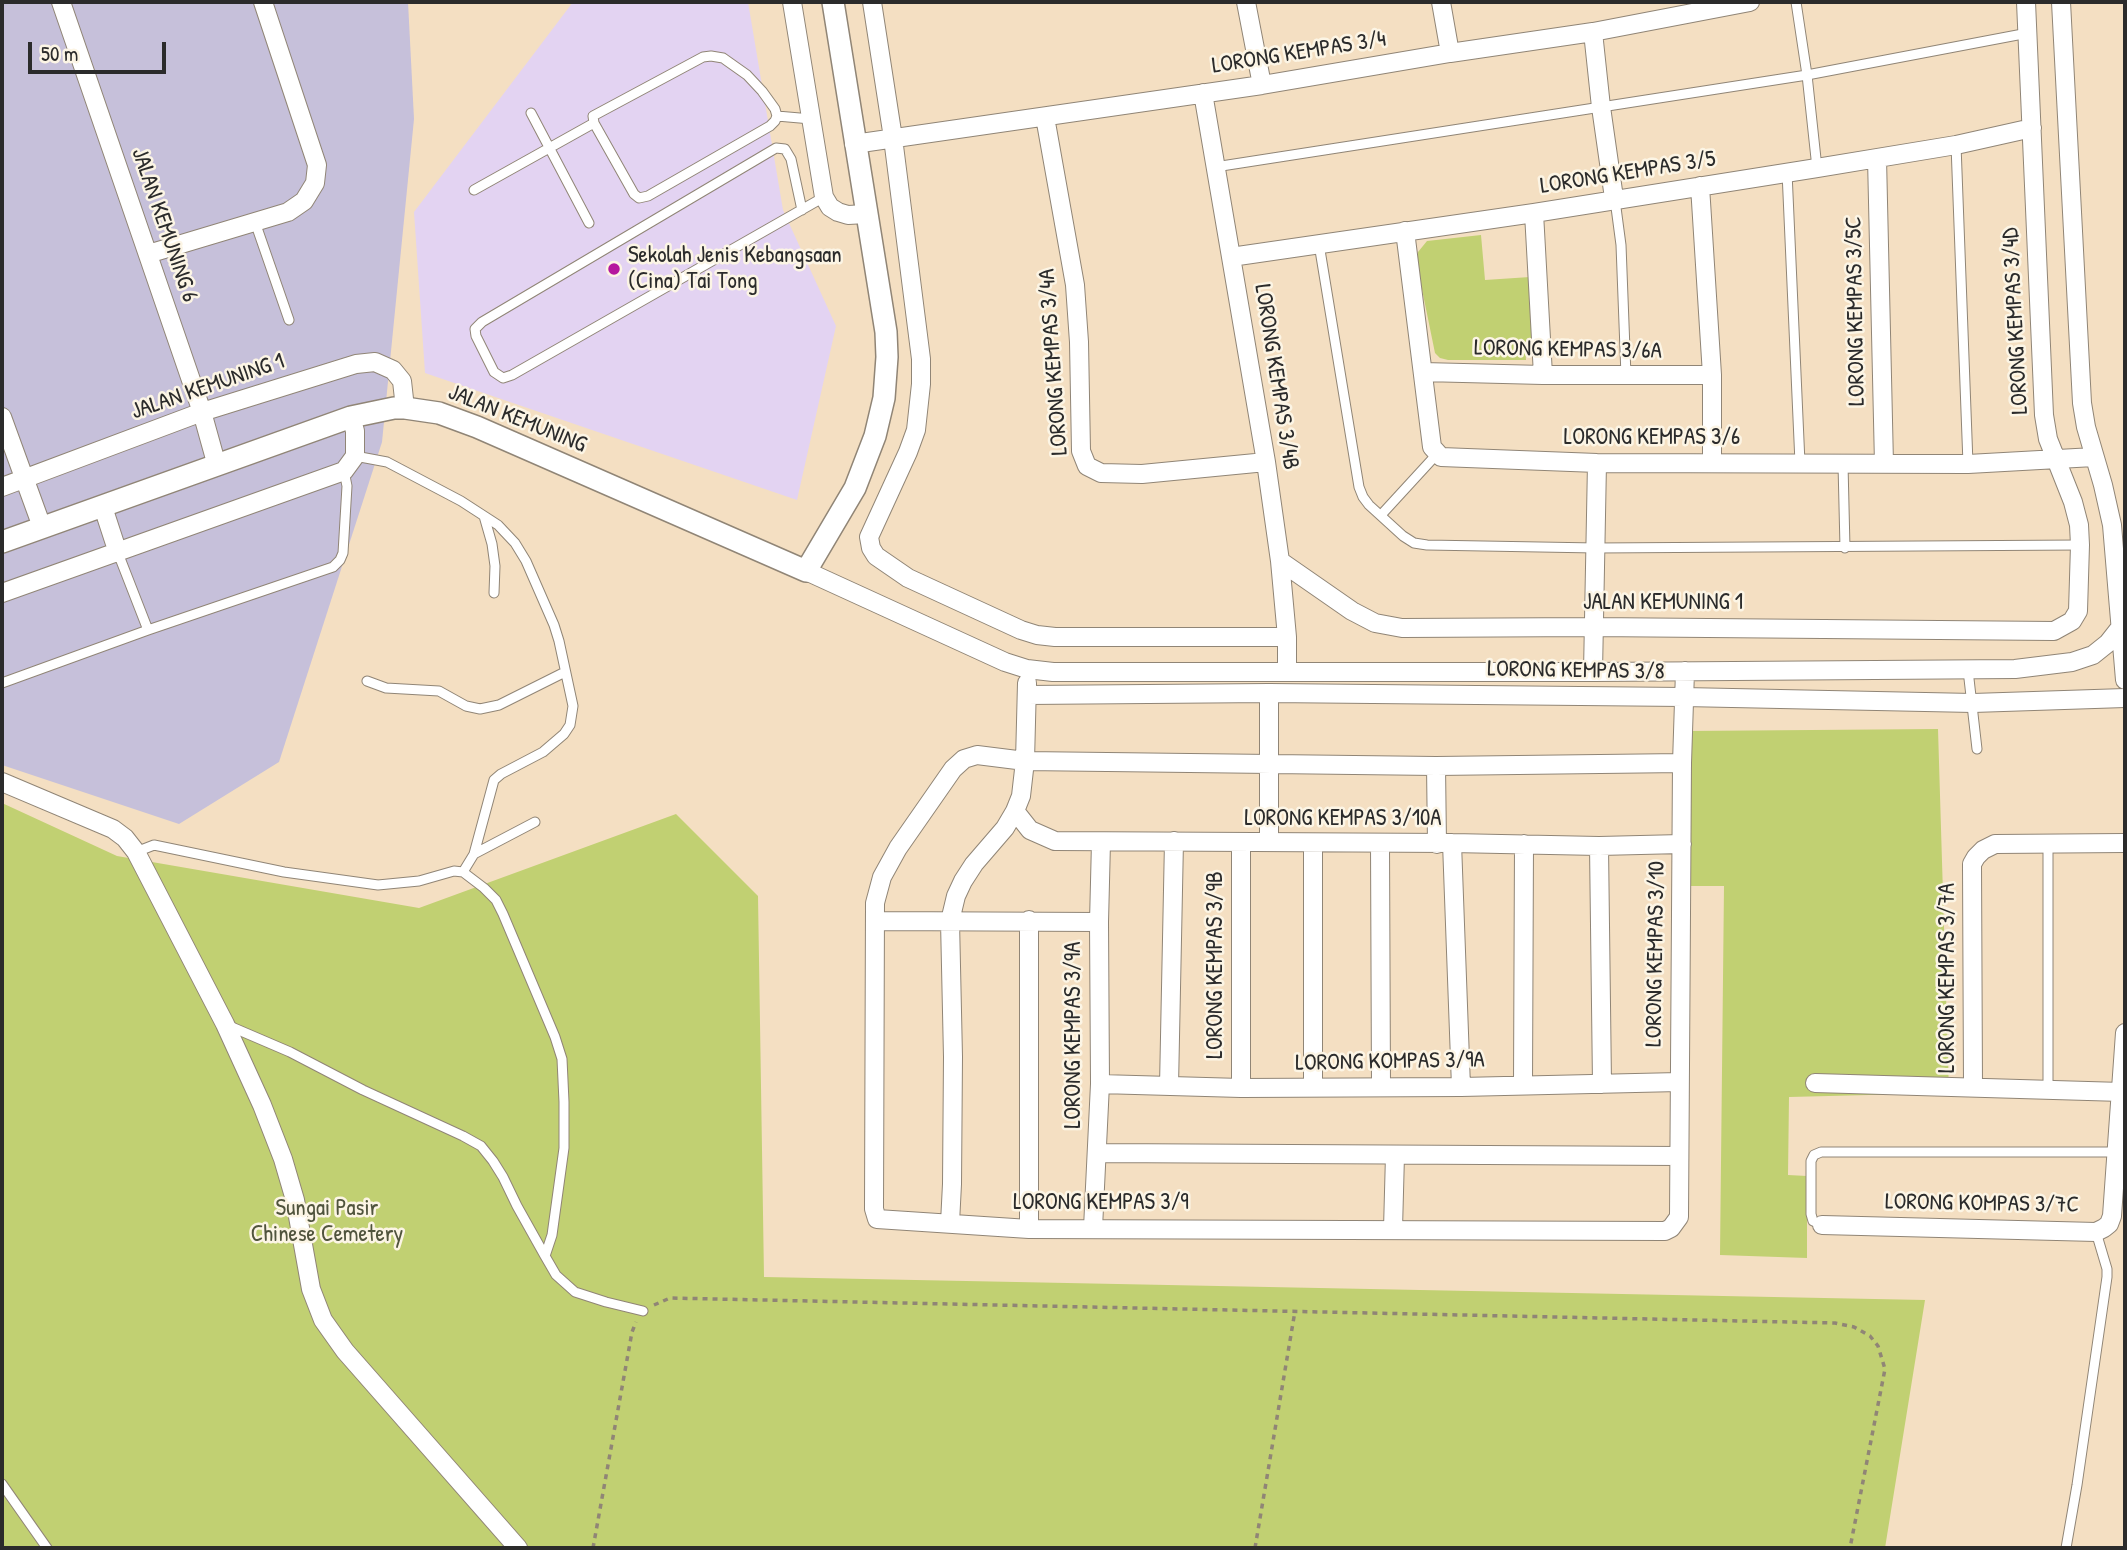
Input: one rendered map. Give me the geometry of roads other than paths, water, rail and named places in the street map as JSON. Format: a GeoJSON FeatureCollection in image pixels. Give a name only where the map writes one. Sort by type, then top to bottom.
{"type":"FeatureCollection","features":[{"type":"Feature","properties":{"kind":"street","name":"JALAN KEMUNING 6"},"geometry":{"type":"LineString","coordinates":[[61,2],[202,412],[217,466]]}},
{"type":"Feature","properties":{"kind":"street"},"geometry":{"type":"LineString","coordinates":[[148,254],[288,212],[304,201],[315,183],[317,165],[263,2]]}},
{"type":"Feature","properties":{"kind":"street"},"geometry":{"type":"LineString","coordinates":[[792,2],[824,197],[838,212],[848,215],[866,214]]}},
{"type":"Feature","properties":{"kind":"street"},"geometry":{"type":"LineString","coordinates":[[833,2],[886,332],[887,358],[884,398],[875,436],[855,488],[806,571],[1005,662],[1027,669],[1053,672],[2015,669],[2072,662],[2093,655],[2108,643],[2119,629]]}},
{"type":"Feature","properties":{"kind":"street"},"geometry":{"type":"LineString","coordinates":[[872,2],[893,138],[921,359],[916,430],[869,537],[876,556],[908,578],[1037,635],[1287,638]]}},
{"type":"Feature","properties":{"kind":"street"},"geometry":{"type":"LineString","coordinates":[[1246,2],[1262,85]]}},
{"type":"Feature","properties":{"kind":"street"},"geometry":{"type":"LineString","coordinates":[[1441,2],[1450,53]]}},
{"type":"Feature","properties":{"kind":"street","name":"LORONG KEMPAS 3/4"},"geometry":{"type":"LineString","coordinates":[[854,144],[1262,85],[1593,32],[1750,2]]}},
{"type":"Feature","properties":{"kind":"street","name":"LORONG KEMPAS 3/4D"},"geometry":{"type":"LineString","coordinates":[[2026,2],[2044,415],[2048,439],[2073,502],[2080,545],[2078,611],[2064,628]]}},
{"type":"Feature","properties":{"kind":"street"},"geometry":{"type":"LineString","coordinates":[[2061,2],[2082,403],[2112,525],[2125,680]]}},
{"type":"Feature","properties":{"kind":"street"},"geometry":{"type":"LineString","coordinates":[[1593,32],[1615,198]]}},
{"type":"Feature","properties":{"kind":"street","name":"LORONG KEMPAS 3/4B"},"geometry":{"type":"LineString","coordinates":[[1203,93],[1280,561],[1287,671]]}},
{"type":"Feature","properties":{"kind":"street","name":"LORONG KEMPAS 3/4A"},"geometry":{"type":"LineString","coordinates":[[1045,117],[1075,285],[1081,451],[1087,466],[1101,473],[1142,474],[1265,462]]}},
{"type":"Feature","properties":{"kind":"street","name":"LORONG KEMPAS 3/5"},"geometry":{"type":"LineString","coordinates":[[1231,257],[1817,168],[1956,145],[2032,128]]}},
{"type":"Feature","properties":{"kind":"street","name":"LORONG KEMPAS 3/5C"},"geometry":{"type":"LineString","coordinates":[[1877,158],[1884,464]]}},
{"type":"Feature","properties":{"kind":"street"},"geometry":{"type":"LineString","coordinates":[[1700,186],[1712,376],[1712,463]]}},
{"type":"Feature","properties":{"kind":"street"},"geometry":{"type":"LineString","coordinates":[[1534,212],[1543,375]]}},
{"type":"Feature","properties":{"kind":"street"},"geometry":{"type":"LineString","coordinates":[[1405,231],[1432,447],[1437,454]]}},
{"type":"Feature","properties":{"kind":"street","name":"JALAN KEMUNING 1"},"geometry":{"type":"LineString","coordinates":[[2,487],[202,412],[356,364],[375,362],[393,370],[402,381],[405,408]]}},
{"type":"Feature","properties":{"kind":"street","name":"LORONG KEMPAS 3/6A"},"geometry":{"type":"LineString","coordinates":[[1423,372],[1712,376]]}},
{"type":"Feature","properties":{"kind":"street","name":"JALAN KEMUNING"},"geometry":{"type":"LineString","coordinates":[[2,542],[351,417],[405,408],[439,413],[477,427],[806,571]]}},
{"type":"Feature","properties":{"kind":"street"},"geometry":{"type":"LineString","coordinates":[[2,417],[42,527]]}},
{"type":"Feature","properties":{"kind":"street"},"geometry":{"type":"LineString","coordinates":[[2,593],[344,471],[355,456],[355,431],[351,417]]}},
{"type":"Feature","properties":{"kind":"street","name":"LORONG KEMPAS 3/6"},"geometry":{"type":"LineString","coordinates":[[1437,454],[1447,457],[1597,463],[1968,464],[2094,457]]}},
{"type":"Feature","properties":{"kind":"street"},"geometry":{"type":"LineString","coordinates":[[1593,672],[1597,463]]}},
{"type":"Feature","properties":{"kind":"street"},"geometry":{"type":"LineString","coordinates":[[103,507],[118,553]]}},
{"type":"Feature","properties":{"kind":"street","name":"JALAN KEMUNING 1"},"geometry":{"type":"LineString","coordinates":[[1280,561],[1352,611],[1375,623],[1402,628],[2054,631],[2064,628]]}},
{"type":"Feature","properties":{"kind":"street"},"geometry":{"type":"LineString","coordinates":[[950,1223],[953,1057],[950,921],[963,881],[1005,828],[1015,811],[1022,788],[1025,761],[1027,669]]}},
{"type":"Feature","properties":{"kind":"street","name":"LORONG KEMPAS 3/10"},"geometry":{"type":"LineString","coordinates":[[1665,1231],[1671,1228],[1679,1217],[1685,671]]}},
{"type":"Feature","properties":{"kind":"street"},"geometry":{"type":"LineString","coordinates":[[1269,693],[1269,842]]}},
{"type":"Feature","properties":{"kind":"street","name":"LORONG KEMPAS 3/8"},"geometry":{"type":"LineString","coordinates":[[1027,695],[1269,693],[1684,696],[1973,703],[2125,698]]}},
{"type":"Feature","properties":{"kind":"street","name":"LORONG KEMPAS 3/9"},"geometry":{"type":"LineString","coordinates":[[1665,1231],[1030,1229],[877,1219],[874,1209],[875,903],[881,877],[898,848],[953,769],[964,759],[977,755],[1025,761],[1436,766],[1682,763]]}},
{"type":"Feature","properties":{"kind":"street"},"geometry":{"type":"LineString","coordinates":[[1436,766],[1445,843],[1461,1087]]}},
{"type":"Feature","properties":{"kind":"street"},"geometry":{"type":"LineString","coordinates":[[2,782],[113,829],[125,838],[136,852],[225,1024],[262,1105],[295,1200],[311,1289],[323,1320],[345,1351],[518,1548]]}},
{"type":"Feature","properties":{"kind":"street","name":"LORONG KEMPAS 3/10A"},"geometry":{"type":"LineString","coordinates":[[1015,811],[1030,830],[1055,841],[1599,846],[1682,844]]}},
{"type":"Feature","properties":{"kind":"street"},"geometry":{"type":"LineString","coordinates":[[1169,1086],[1174,841]]}},
{"type":"Feature","properties":{"kind":"street","name":"LORONG KEMPAS 3/9A"},"geometry":{"type":"LineString","coordinates":[[1093,1228],[1100,1084],[1101,842]]}},
{"type":"Feature","properties":{"kind":"street","name":"LORONG KEMPAS 3/9B"},"geometry":{"type":"LineString","coordinates":[[1241,843],[1241,1088]]}},
{"type":"Feature","properties":{"kind":"street"},"geometry":{"type":"LineString","coordinates":[[1313,843],[1313,1087]]}},
{"type":"Feature","properties":{"kind":"street","name":"LORONG KEMPAS 3/7A"},"geometry":{"type":"LineString","coordinates":[[1973,1086],[1972,864],[1983,850],[1995,844],[2125,843]]}},
{"type":"Feature","properties":{"kind":"street"},"geometry":{"type":"LineString","coordinates":[[1380,844],[1381,1087]]}},
{"type":"Feature","properties":{"kind":"street"},"geometry":{"type":"LineString","coordinates":[[1523,1084],[1524,844]]}},
{"type":"Feature","properties":{"kind":"street"},"geometry":{"type":"LineString","coordinates":[[1599,846],[1602,1084]]}},
{"type":"Feature","properties":{"kind":"street"},"geometry":{"type":"LineString","coordinates":[[1029,920],[1030,1229]]}},
{"type":"Feature","properties":{"kind":"street"},"geometry":{"type":"LineString","coordinates":[[875,921],[1099,922]]}},
{"type":"Feature","properties":{"kind":"street","name":"LORONG KOMPAS 3/7C"},"geometry":{"type":"LineString","coordinates":[[1822,1225],[2096,1232],[2109,1224],[2118,1152],[2125,1033]]}},
{"type":"Feature","properties":{"kind":"street","name":"LORONG KOMPAS 3/9A"},"geometry":{"type":"LineString","coordinates":[[1100,1084],[1241,1088],[1679,1082]]}},
{"type":"Feature","properties":{"kind":"street"},"geometry":{"type":"LineString","coordinates":[[1815,1083],[2122,1091]]}},
{"type":"Feature","properties":{"kind":"street"},"geometry":{"type":"LineString","coordinates":[[1098,1153],[1679,1156]]}},
{"type":"Feature","properties":{"kind":"street"},"geometry":{"type":"LineString","coordinates":[[1393,1229],[1395,1155]]}},
{"type":"Feature","properties":{"kind":"lane"},"geometry":{"type":"LineString","coordinates":[[1797,2],[1817,168]]}},
{"type":"Feature","properties":{"kind":"lane"},"geometry":{"type":"LineString","coordinates":[[1215,167],[1807,75],[2028,33]]}},
{"type":"Feature","properties":{"kind":"lane"},"geometry":{"type":"LineString","coordinates":[[711,56],[723,58],[747,75],[762,91],[777,116],[770,126],[648,196],[639,198],[634,194],[593,117],[703,57],[711,56]]}},
{"type":"Feature","properties":{"kind":"lane"},"geometry":{"type":"LineString","coordinates":[[531,113],[589,223]]}},
{"type":"Feature","properties":{"kind":"lane"},"geometry":{"type":"LineString","coordinates":[[777,116],[811,118]]}},
{"type":"Feature","properties":{"kind":"lane"},"geometry":{"type":"LineString","coordinates":[[474,190],[594,123]]}},
{"type":"Feature","properties":{"kind":"lane"},"geometry":{"type":"LineString","coordinates":[[1956,145],[1968,464]]}},
{"type":"Feature","properties":{"kind":"lane"},"geometry":{"type":"LineString","coordinates":[[802,210],[791,159],[786,149],[776,148],[482,322],[475,329],[476,336],[494,372],[503,378],[512,375],[802,210],[824,197]]}},
{"type":"Feature","properties":{"kind":"lane"},"geometry":{"type":"LineString","coordinates":[[1787,172],[1800,463]]}},
{"type":"Feature","properties":{"kind":"lane"},"geometry":{"type":"LineString","coordinates":[[1615,198],[1621,245],[1626,376]]}},
{"type":"Feature","properties":{"kind":"lane"},"geometry":{"type":"LineString","coordinates":[[255,222],[289,320]]}},
{"type":"Feature","properties":{"kind":"lane"},"geometry":{"type":"LineString","coordinates":[[1319,244],[1359,488],[1363,497],[1381,516],[1414,543],[1596,548],[2080,545]]}},
{"type":"Feature","properties":{"kind":"lane"},"geometry":{"type":"LineString","coordinates":[[1381,516],[1437,454]]}},
{"type":"Feature","properties":{"kind":"lane"},"geometry":{"type":"LineString","coordinates":[[355,456],[387,463],[461,501],[498,525],[515,543],[526,561],[554,625],[573,706],[570,724],[564,734],[543,752],[494,780],[474,854],[463,872]]}},
{"type":"Feature","properties":{"kind":"lane"},"geometry":{"type":"LineString","coordinates":[[1843,464],[1845,548]]}},
{"type":"Feature","properties":{"kind":"lane"},"geometry":{"type":"LineString","coordinates":[[2,683],[333,567],[340,560],[342,553],[347,486],[344,471]]}},
{"type":"Feature","properties":{"kind":"lane"},"geometry":{"type":"LineString","coordinates":[[484,516],[495,566],[494,593]]}},
{"type":"Feature","properties":{"kind":"lane"},"geometry":{"type":"LineString","coordinates":[[118,553],[148,630]]}},
{"type":"Feature","properties":{"kind":"lane"},"geometry":{"type":"LineString","coordinates":[[1968,670],[1977,749]]}},
{"type":"Feature","properties":{"kind":"lane"},"geometry":{"type":"LineString","coordinates":[[367,681],[386,688],[439,691],[466,706],[480,709],[499,705],[565,672]]}},
{"type":"Feature","properties":{"kind":"lane"},"geometry":{"type":"LineString","coordinates":[[474,854],[535,822]]}},
{"type":"Feature","properties":{"kind":"lane"},"geometry":{"type":"LineString","coordinates":[[2048,843],[2048,1088]]}},
{"type":"Feature","properties":{"kind":"lane"},"geometry":{"type":"LineString","coordinates":[[136,852],[154,845],[284,872],[378,885],[419,881],[454,871],[463,872],[490,894],[503,914],[562,1059],[564,1148],[552,1234],[545,1256]]}},
{"type":"Feature","properties":{"kind":"lane"},"geometry":{"type":"LineString","coordinates":[[225,1024],[289,1052],[481,1146],[503,1177],[556,1275],[575,1292],[643,1311]]}},
{"type":"Feature","properties":{"kind":"lane"},"geometry":{"type":"LineString","coordinates":[[1822,1225],[1813,1221],[1811,1214],[1811,1161],[1814,1155],[1821,1152],[2118,1152]]}},
{"type":"Feature","properties":{"kind":"lane"},"geometry":{"type":"LineString","coordinates":[[2066,1548],[2107,1276],[2096,1232]]}},
{"type":"Feature","properties":{"kind":"lane"},"geometry":{"type":"LineString","coordinates":[[2,1484],[47,1548]]}},
{"type":"Feature","properties":{"kind":"place","name":"Sekolah Jenis Kebangsaan (Cina) Tai Tong"},"geometry":{"type":"Point","coordinates":[614,269]}},
{"type":"Feature","properties":{"kind":"park label","name":"Sungai Pasir Chinese Cemetery"},"geometry":{"type":"Point","coordinates":[327,1222]}}]}
